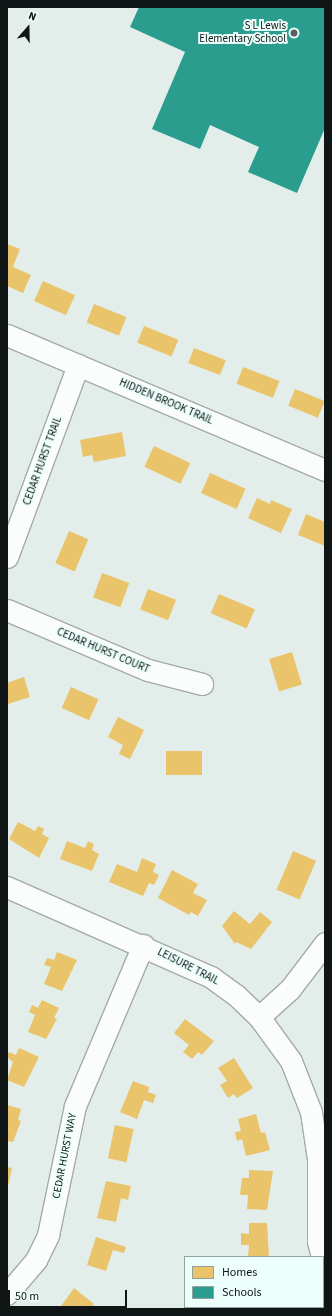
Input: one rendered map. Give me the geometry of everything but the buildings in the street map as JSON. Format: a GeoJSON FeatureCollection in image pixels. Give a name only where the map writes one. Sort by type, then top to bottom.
{"type":"FeatureCollection","features":[{"type":"Feature","properties":{"kind":"street","name":"HIDDEN BROOK TRAIL"},"geometry":{"type":"LineString","coordinates":[[7,335],[325,470]]}},
{"type":"Feature","properties":{"kind":"street","name":"CEDAR HURST TRAIL"},"geometry":{"type":"LineString","coordinates":[[7,557],[78,365]]}},
{"type":"Feature","properties":{"kind":"street","name":"CEDAR HURST COURT"},"geometry":{"type":"LineString","coordinates":[[7,610],[148,670],[202,684]]}},
{"type":"Feature","properties":{"kind":"street","name":"LEISURE TRAIL"},"geometry":{"type":"LineString","coordinates":[[7,887],[143,945],[211,976],[236,995],[259,1017],[291,1061],[311,1112],[318,1159],[318,1241],[322,1256]]}},
{"type":"Feature","properties":{"kind":"street"},"geometry":{"type":"LineString","coordinates":[[259,1017],[290,989],[325,943]]}},
{"type":"Feature","properties":{"kind":"street","name":"CEDAR HURST WAY"},"geometry":{"type":"LineString","coordinates":[[7,1294],[36,1260],[48,1235],[75,1106],[143,945]]}},
{"type":"Feature","properties":{"kind":"place","name":"S L Lewis Elementary School"},"geometry":{"type":"Point","coordinates":[294,33]}}]}
